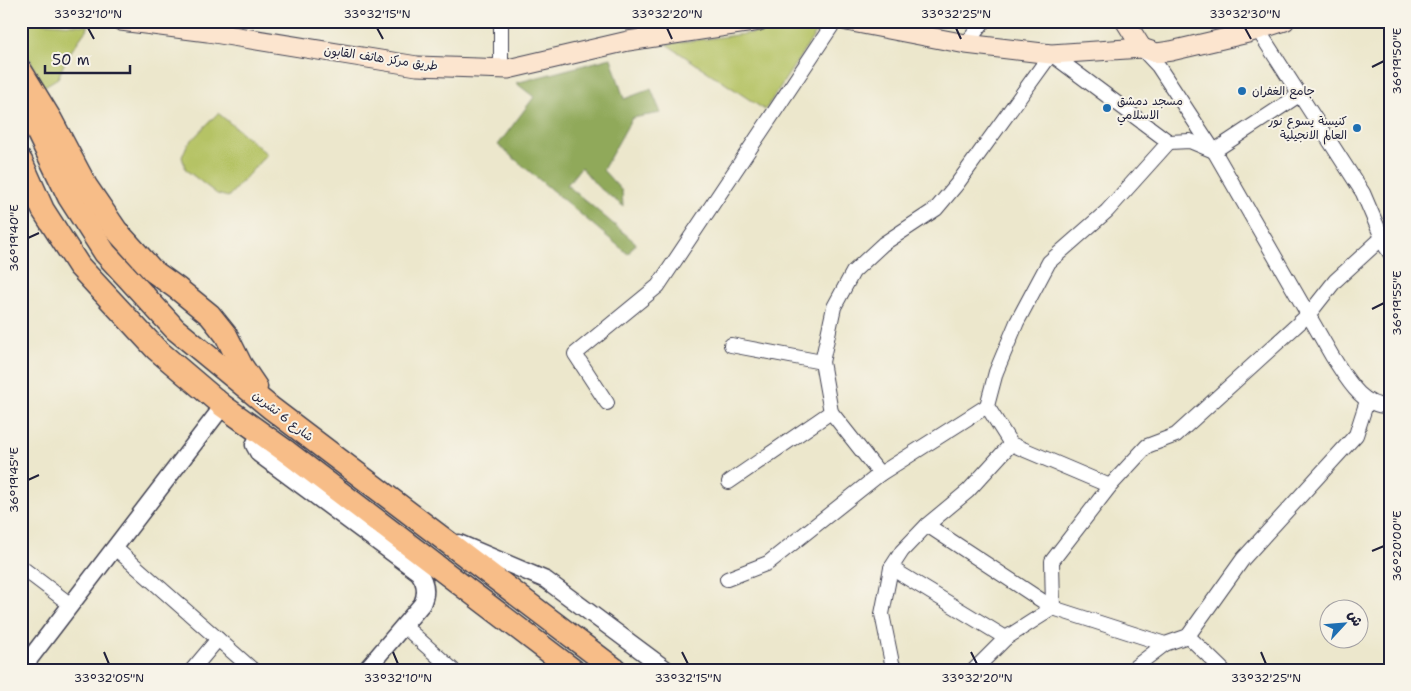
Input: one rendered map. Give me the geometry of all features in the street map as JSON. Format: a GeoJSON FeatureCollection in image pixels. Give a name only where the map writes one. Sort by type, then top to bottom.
{"type":"FeatureCollection","features":[{"type":"Feature","properties":{"kind":"highway"},"geometry":{"type":"LineString","coordinates":[[21,71],[51,120],[86,186],[116,230],[153,271],[210,315],[226,335],[241,365],[271,408]]}},
{"type":"Feature","properties":{"kind":"highway","name":"شارع 6 تشرين"},"geometry":{"type":"LineString","coordinates":[[21,98],[69,197],[105,254],[175,328],[271,408],[616,670]]}},
{"type":"Feature","properties":{"kind":"highway","name":"شارع 6 تشرين"},"geometry":{"type":"LineString","coordinates":[[21,161],[43,210],[79,266],[156,349],[223,406],[573,670]]}},
{"type":"Feature","properties":{"kind":"main road","name":"طريق مركز هاتف القابون"},"geometry":{"type":"LineString","coordinates":[[120,21],[211,27],[417,66],[501,69],[508,69],[628,41],[759,21]]}},
{"type":"Feature","properties":{"kind":"main road"},"geometry":{"type":"LineString","coordinates":[[1125,21],[1142,48]]}},
{"type":"Feature","properties":{"kind":"main road"},"geometry":{"type":"LineString","coordinates":[[852,22],[966,44],[1052,54],[1142,48],[1151,42],[1285,21]]}},
{"type":"Feature","properties":{"kind":"street"},"geometry":{"type":"LineString","coordinates":[[499,21],[501,26],[501,69]]}},
{"type":"Feature","properties":{"kind":"street"},"geometry":{"type":"LineString","coordinates":[[607,403],[575,354],[658,286],[835,21]]}},
{"type":"Feature","properties":{"kind":"street"},"geometry":{"type":"LineString","coordinates":[[966,44],[984,21]]}},
{"type":"Feature","properties":{"kind":"street"},"geometry":{"type":"LineString","coordinates":[[1250,26],[1299,95],[1363,193],[1390,253]]}},
{"type":"Feature","properties":{"kind":"street"},"geometry":{"type":"LineString","coordinates":[[1142,48],[1158,66],[1214,151],[1351,385],[1367,401],[1390,406]]}},
{"type":"Feature","properties":{"kind":"street"},"geometry":{"type":"LineString","coordinates":[[880,474],[832,412],[822,362],[834,308],[853,272],[883,244],[936,210],[1052,54],[1169,142],[1190,141],[1214,151]]}},
{"type":"Feature","properties":{"kind":"street"},"geometry":{"type":"LineString","coordinates":[[1214,151],[1299,95]]}},
{"type":"Feature","properties":{"kind":"street"},"geometry":{"type":"LineString","coordinates":[[727,579],[768,563],[880,474],[987,406],[996,372],[1017,322],[1049,262],[1107,211],[1169,142]]}},
{"type":"Feature","properties":{"kind":"street"},"geometry":{"type":"LineString","coordinates":[[1052,608],[1052,561],[1110,486],[1147,446],[1176,435],[1309,314],[1335,281],[1382,238]]}},
{"type":"Feature","properties":{"kind":"street"},"geometry":{"type":"LineString","coordinates":[[731,345],[822,362]]}},
{"type":"Feature","properties":{"kind":"street"},"geometry":{"type":"LineString","coordinates":[[1132,670],[1165,644],[1188,636],[1243,559],[1356,435],[1367,401]]}},
{"type":"Feature","properties":{"kind":"street"},"geometry":{"type":"LineString","coordinates":[[22,670],[223,406]]}},
{"type":"Feature","properties":{"kind":"street"},"geometry":{"type":"LineString","coordinates":[[987,406],[1011,444],[1110,486]]}},
{"type":"Feature","properties":{"kind":"street"},"geometry":{"type":"LineString","coordinates":[[729,482],[832,412]]}},
{"type":"Feature","properties":{"kind":"street"},"geometry":{"type":"LineString","coordinates":[[260,433],[254,445],[259,454],[418,572],[422,577],[425,599],[419,609],[366,670]]}},
{"type":"Feature","properties":{"kind":"street"},"geometry":{"type":"LineString","coordinates":[[895,670],[892,664],[882,614],[891,568],[902,551],[927,525],[968,491],[1011,444]]}},
{"type":"Feature","properties":{"kind":"street"},"geometry":{"type":"LineString","coordinates":[[927,525],[1052,608],[1165,644]]}},
{"type":"Feature","properties":{"kind":"street"},"geometry":{"type":"LineString","coordinates":[[434,533],[546,580],[668,670]]}},
{"type":"Feature","properties":{"kind":"street"},"geometry":{"type":"LineString","coordinates":[[115,548],[254,670]]}},
{"type":"Feature","properties":{"kind":"street"},"geometry":{"type":"LineString","coordinates":[[21,568],[71,605]]}},
{"type":"Feature","properties":{"kind":"street"},"geometry":{"type":"LineString","coordinates":[[891,568],[1006,638]]}},
{"type":"Feature","properties":{"kind":"street"},"geometry":{"type":"LineString","coordinates":[[974,670],[1006,638],[1052,608]]}},
{"type":"Feature","properties":{"kind":"street"},"geometry":{"type":"LineString","coordinates":[[404,626],[454,670]]}},
{"type":"Feature","properties":{"kind":"street"},"geometry":{"type":"LineString","coordinates":[[1188,636],[1223,670]]}},
{"type":"Feature","properties":{"kind":"street"},"geometry":{"type":"LineString","coordinates":[[192,670],[218,639]]}},
{"type":"Feature","properties":{"kind":"green space"},"geometry":{"type":"Polygon","coordinates":[[[21,21],[89,26],[67,57],[58,78],[43,87],[21,41],[21,21]]]}},
{"type":"Feature","properties":{"kind":"green space"},"geometry":{"type":"Polygon","coordinates":[[[784,29],[817,31],[765,110],[666,44],[784,29]]]}},
{"type":"Feature","properties":{"kind":"green space"},"geometry":{"type":"Polygon","coordinates":[[[611,58],[624,99],[651,89],[661,113],[632,118],[603,170],[622,191],[623,206],[597,186],[581,167],[567,185],[636,243],[628,254],[498,145],[534,97],[516,83],[611,58]]]}},
{"type":"Feature","properties":{"kind":"green space"},"geometry":{"type":"Polygon","coordinates":[[[218,113],[267,154],[228,197],[217,194],[186,170],[182,157],[187,145],[218,113]]]}},
{"type":"Feature","properties":{"kind":"place","name":"جامع الغفران"},"geometry":{"type":"Point","coordinates":[1242,91]}},
{"type":"Feature","properties":{"kind":"place","name":"مسجد دمشق الاسلامي"},"geometry":{"type":"Point","coordinates":[1107,108]}},
{"type":"Feature","properties":{"kind":"place","name":"كنيسة يسوع نور العالم الانجيلية"},"geometry":{"type":"Point","coordinates":[1357,128]}}]}
